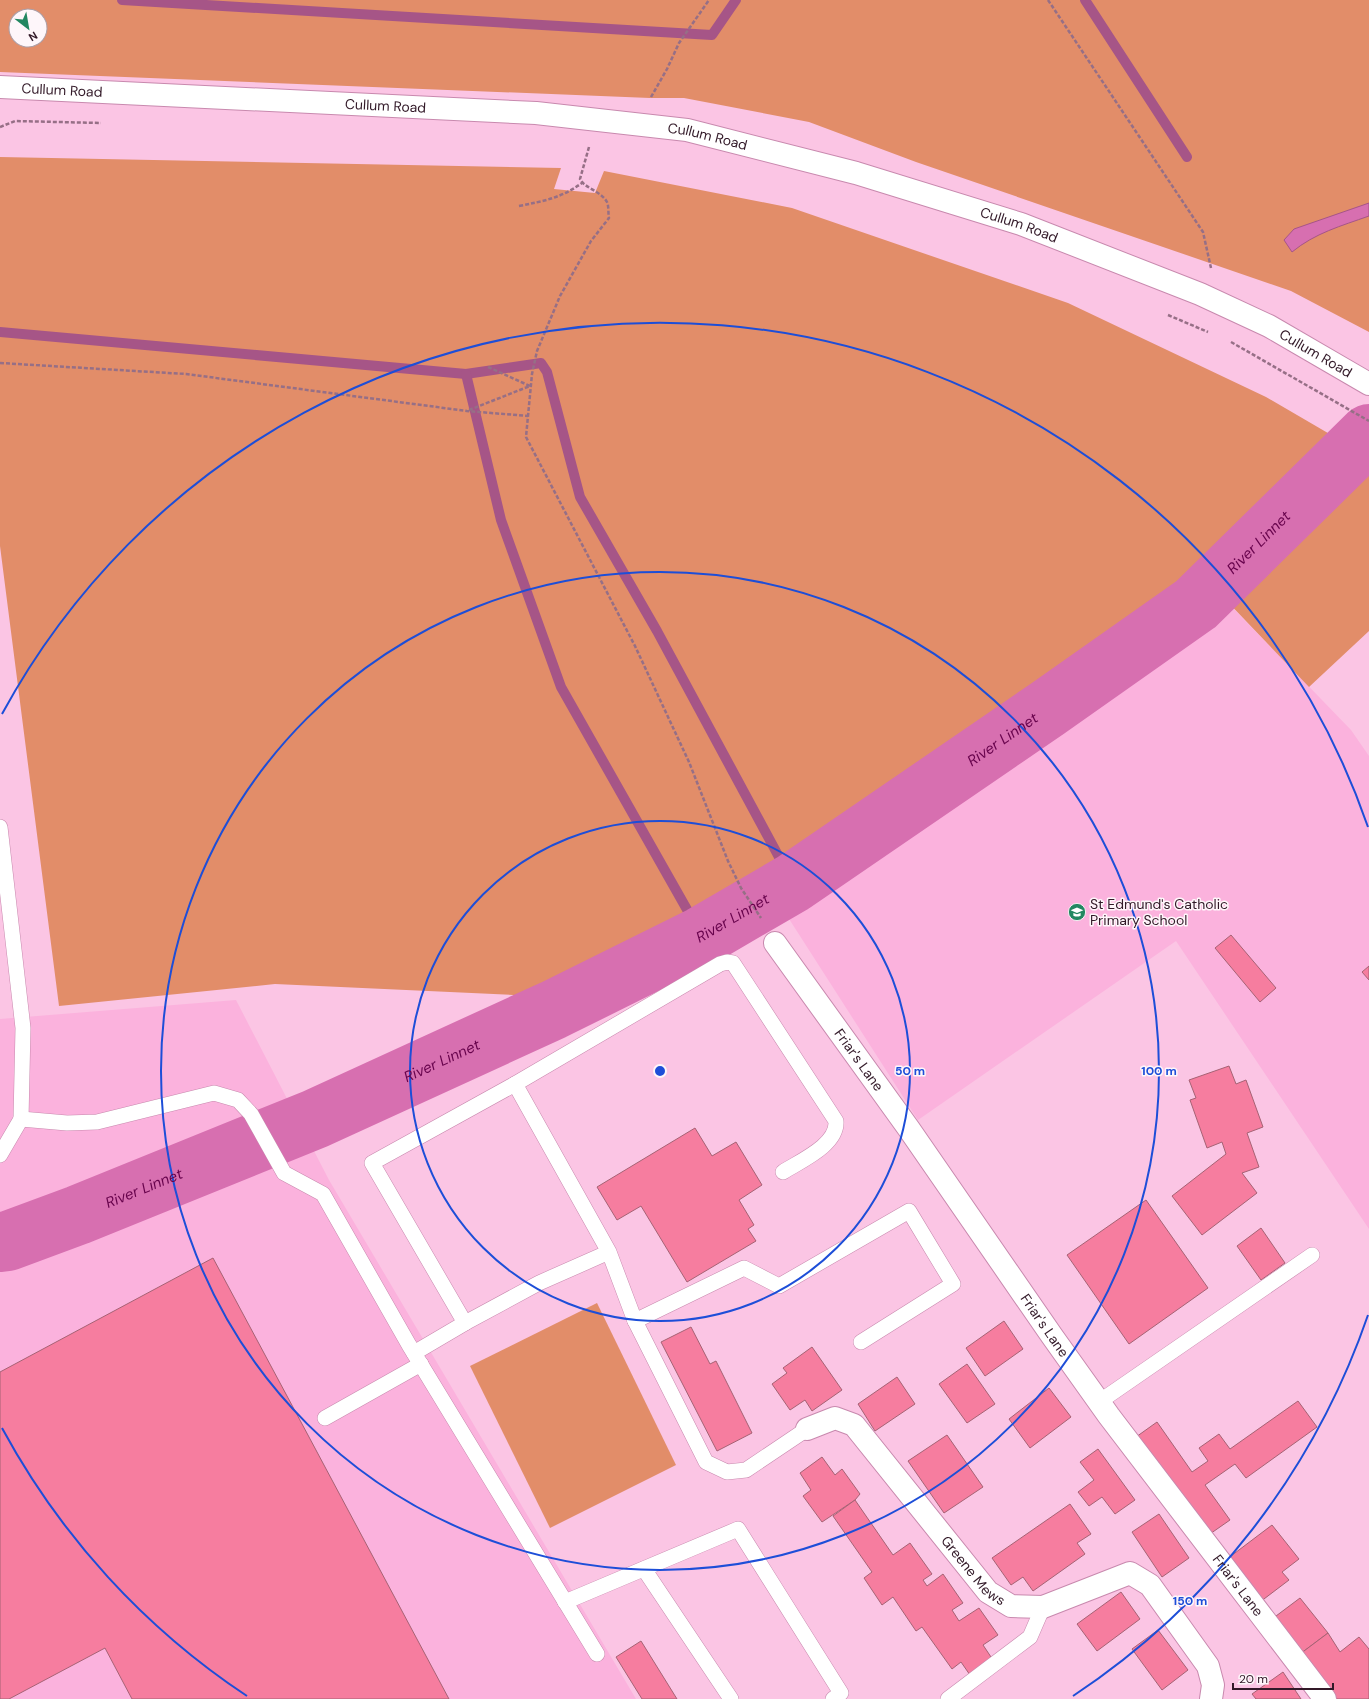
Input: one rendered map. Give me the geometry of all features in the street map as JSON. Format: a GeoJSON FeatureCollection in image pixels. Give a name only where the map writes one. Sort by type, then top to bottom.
{"type":"FeatureCollection","features":[{"type":"Feature","properties":{"kind":"street","name":"Cullum Road"},"geometry":{"type":"LineString","coordinates":[[0,87],[536,113],[687,130],[856,173],[1021,224],[1200,294],[1269,326],[1369,384]]}},
{"type":"Feature","properties":{"kind":"street","name":"Friar's Lane"},"geometry":{"type":"LineString","coordinates":[[775,943],[909,1129],[1099,1402],[1325,1699]]}},
{"type":"Feature","properties":{"kind":"street","name":"Greene Mews"},"geometry":{"type":"LineString","coordinates":[[807,1430],[835,1418],[854,1425],[988,1592],[1012,1606],[1043,1607],[1130,1573],[1150,1585],[1208,1666],[1213,1685],[1211,1699]]}},
{"type":"Feature","properties":{"kind":"lane"},"geometry":{"type":"LineString","coordinates":[[0,827],[23,1028],[21,1119],[0,1155]]}},
{"type":"Feature","properties":{"kind":"lane"},"geometry":{"type":"LineString","coordinates":[[465,1323],[372,1163],[515,1084],[720,964],[727,962],[733,963],[737,967],[836,1121],[836,1128],[828,1142],[783,1172]]}},
{"type":"Feature","properties":{"kind":"lane"},"geometry":{"type":"LineString","coordinates":[[515,1084],[609,1252],[635,1321],[706,1462],[727,1472],[746,1470],[807,1430]]}},
{"type":"Feature","properties":{"kind":"lane"},"geometry":{"type":"LineString","coordinates":[[21,1119],[67,1124],[97,1122],[214,1093],[238,1100],[251,1114],[284,1173],[323,1194],[417,1358],[597,1654]]}},
{"type":"Feature","properties":{"kind":"lane"},"geometry":{"type":"LineString","coordinates":[[635,1321],[744,1268],[779,1286],[909,1211],[954,1284],[861,1342]]}},
{"type":"Feature","properties":{"kind":"lane"},"geometry":{"type":"LineString","coordinates":[[325,1418],[417,1358],[465,1323],[538,1283],[609,1252]]}},
{"type":"Feature","properties":{"kind":"lane"},"geometry":{"type":"LineString","coordinates":[[1099,1402],[1312,1255]]}},
{"type":"Feature","properties":{"kind":"lane"},"geometry":{"type":"LineString","coordinates":[[565,1602],[738,1529],[841,1693],[833,1699]]}},
{"type":"Feature","properties":{"kind":"lane"},"geometry":{"type":"LineString","coordinates":[[644,1569],[731,1699]]}},
{"type":"Feature","properties":{"kind":"lane"},"geometry":{"type":"LineString","coordinates":[[948,1699],[1030,1637],[1043,1607]]}},
{"type":"Feature","properties":{"kind":"path"},"geometry":{"type":"LineString","coordinates":[[650,98],[667,69],[679,43],[709,0]]}},
{"type":"Feature","properties":{"kind":"path"},"geometry":{"type":"LineString","coordinates":[[1048,0],[1203,232],[1213,274],[1200,294]]}},
{"type":"Feature","properties":{"kind":"path"},"geometry":{"type":"LineString","coordinates":[[0,128],[16,121],[109,123]]}},
{"type":"Feature","properties":{"kind":"path"},"geometry":{"type":"LineString","coordinates":[[582,145],[589,146],[580,179],[582,183],[596,190],[608,203],[609,218],[591,241],[560,296],[537,351],[530,386],[526,437],[635,646],[689,762],[728,861],[741,888],[760,918]]}},
{"type":"Feature","properties":{"kind":"path"},"geometry":{"type":"LineString","coordinates":[[520,206],[546,201],[568,193],[582,183]]}},
{"type":"Feature","properties":{"kind":"path"},"geometry":{"type":"LineString","coordinates":[[1162,312],[1212,333]]}},
{"type":"Feature","properties":{"kind":"path"},"geometry":{"type":"LineString","coordinates":[[1226,339],[1369,421]]}},
{"type":"Feature","properties":{"kind":"path"},"geometry":{"type":"LineString","coordinates":[[0,363],[186,374],[467,411],[528,416]]}},
{"type":"Feature","properties":{"kind":"path"},"geometry":{"type":"LineString","coordinates":[[488,367],[530,386]]}},
{"type":"Feature","properties":{"kind":"path"},"geometry":{"type":"LineString","coordinates":[[467,411],[530,386]]}},
{"type":"Feature","properties":{"kind":"shaded area"},"geometry":{"type":"Polygon","coordinates":[[[0,0],[1369,0],[1369,332],[1291,291],[916,162],[809,122],[684,98],[650,98],[0,72],[0,0]]]}},
{"type":"Feature","properties":{"kind":"shaded area"},"geometry":{"type":"Polygon","coordinates":[[[0,157],[561,168],[554,189],[595,193],[604,171],[792,208],[1068,303],[1266,397],[1369,457],[1369,631],[1309,687],[1201,574],[1035,701],[755,880],[538,996],[275,984],[59,1006],[0,546],[0,157]]]}},
{"type":"Feature","properties":{"kind":"shaded area"},"geometry":{"type":"Polygon","coordinates":[[[1369,203],[1369,216],[1319,235],[1292,252],[1284,240],[1294,229],[1369,203]]]}},
{"type":"Feature","properties":{"kind":"shaded area","name":"St Edmund's Catholic Primary School"},"geometry":{"type":"Polygon","coordinates":[[[1200,574],[1351,730],[1369,756],[1369,1229],[1176,941],[918,1120],[766,883],[1016,707],[1200,574]]]}},
{"type":"Feature","properties":{"kind":"shaded area"},"geometry":{"type":"Polygon","coordinates":[[[236,1000],[329,1180],[636,1699],[0,1699],[0,1019],[236,1000]]]}},
{"type":"Feature","properties":{"kind":"shaded area"},"geometry":{"type":"Polygon","coordinates":[[[597,1303],[676,1465],[550,1528],[470,1366],[597,1303]]]}},
{"type":"Feature","properties":{"kind":"building"},"geometry":{"type":"Polygon","coordinates":[[[1231,935],[1276,988],[1260,1002],[1215,948],[1231,935]]]}},
{"type":"Feature","properties":{"kind":"building"},"geometry":{"type":"Polygon","coordinates":[[[1369,966],[1369,980],[1362,972],[1369,966]]]}},
{"type":"Feature","properties":{"kind":"building"},"geometry":{"type":"Polygon","coordinates":[[[1229,1066],[1236,1084],[1246,1080],[1263,1127],[1247,1133],[1259,1167],[1242,1173],[1257,1193],[1202,1235],[1172,1196],[1226,1154],[1222,1142],[1207,1148],[1190,1100],[1196,1098],[1189,1080],[1229,1066]]]}},
{"type":"Feature","properties":{"kind":"building"},"geometry":{"type":"Polygon","coordinates":[[[695,1128],[712,1156],[736,1142],[762,1185],[739,1200],[754,1225],[748,1229],[756,1241],[687,1282],[641,1206],[617,1220],[597,1187],[695,1128]]]}},
{"type":"Feature","properties":{"kind":"building"},"geometry":{"type":"Polygon","coordinates":[[[1146,1200],[1208,1288],[1129,1344],[1067,1255],[1146,1200]]]}},
{"type":"Feature","properties":{"kind":"building"},"geometry":{"type":"Polygon","coordinates":[[[1261,1228],[1285,1263],[1261,1280],[1237,1246],[1261,1228]]]}},
{"type":"Feature","properties":{"kind":"building"},"geometry":{"type":"Polygon","coordinates":[[[213,1258],[449,1699],[132,1699],[105,1648],[9,1699],[0,1699],[0,1372],[213,1258]]]}},
{"type":"Feature","properties":{"kind":"building"},"geometry":{"type":"Polygon","coordinates":[[[1004,1321],[1023,1349],[985,1376],[966,1348],[1004,1321]]]}},
{"type":"Feature","properties":{"kind":"building"},"geometry":{"type":"Polygon","coordinates":[[[691,1327],[710,1364],[716,1361],[752,1433],[717,1451],[661,1342],[691,1327]]]}},
{"type":"Feature","properties":{"kind":"building"},"geometry":{"type":"Polygon","coordinates":[[[812,1347],[842,1390],[812,1411],[805,1400],[790,1410],[772,1384],[787,1373],[783,1368],[812,1347]]]}},
{"type":"Feature","properties":{"kind":"building"},"geometry":{"type":"Polygon","coordinates":[[[967,1364],[995,1404],[967,1423],[939,1384],[967,1364]]]}},
{"type":"Feature","properties":{"kind":"building"},"geometry":{"type":"Polygon","coordinates":[[[897,1377],[915,1404],[875,1431],[858,1404],[897,1377]]]}},
{"type":"Feature","properties":{"kind":"building"},"geometry":{"type":"Polygon","coordinates":[[[1049,1388],[1071,1417],[1030,1448],[1009,1419],[1049,1388]]]}},
{"type":"Feature","properties":{"kind":"building"},"geometry":{"type":"Polygon","coordinates":[[[1298,1401],[1317,1427],[1246,1478],[1235,1464],[1205,1485],[1230,1520],[1207,1536],[1136,1437],[1157,1422],[1192,1472],[1208,1461],[1199,1448],[1219,1434],[1230,1449],[1298,1401]]]}},
{"type":"Feature","properties":{"kind":"building"},"geometry":{"type":"Polygon","coordinates":[[[947,1435],[983,1487],[944,1513],[908,1461],[947,1435]]]}},
{"type":"Feature","properties":{"kind":"building"},"geometry":{"type":"Polygon","coordinates":[[[1098,1449],[1135,1500],[1115,1514],[1102,1497],[1089,1506],[1078,1492],[1094,1480],[1080,1462],[1098,1449]]]}},
{"type":"Feature","properties":{"kind":"building"},"geometry":{"type":"Polygon","coordinates":[[[822,1457],[835,1475],[842,1469],[860,1494],[855,1500],[822,1522],[803,1496],[811,1490],[800,1473],[822,1457]]]}},
{"type":"Feature","properties":{"kind":"building"},"geometry":{"type":"Polygon","coordinates":[[[855,1500],[893,1555],[910,1543],[932,1574],[923,1580],[927,1586],[943,1574],[963,1603],[952,1610],[959,1621],[979,1608],[998,1635],[983,1645],[993,1660],[970,1675],[961,1662],[952,1669],[922,1627],[916,1631],[893,1597],[882,1605],[864,1578],[872,1572],[833,1516],[855,1500]]]}},
{"type":"Feature","properties":{"kind":"building"},"geometry":{"type":"Polygon","coordinates":[[[1070,1504],[1091,1534],[1077,1543],[1085,1554],[1033,1591],[1023,1577],[1011,1585],[992,1558],[1070,1504]]]}},
{"type":"Feature","properties":{"kind":"building"},"geometry":{"type":"Polygon","coordinates":[[[1159,1514],[1189,1558],[1162,1577],[1132,1532],[1159,1514]]]}},
{"type":"Feature","properties":{"kind":"building"},"geometry":{"type":"Polygon","coordinates":[[[1272,1525],[1299,1559],[1282,1572],[1289,1580],[1260,1602],[1227,1559],[1272,1525]]]}},
{"type":"Feature","properties":{"kind":"building"},"geometry":{"type":"Polygon","coordinates":[[[1121,1592],[1140,1619],[1097,1651],[1077,1624],[1121,1592]]]}},
{"type":"Feature","properties":{"kind":"building"},"geometry":{"type":"Polygon","coordinates":[[[1300,1598],[1328,1633],[1300,1654],[1272,1619],[1300,1598]]]}},
{"type":"Feature","properties":{"kind":"building"},"geometry":{"type":"Polygon","coordinates":[[[1158,1630],[1188,1670],[1162,1690],[1132,1649],[1158,1630]]]}},
{"type":"Feature","properties":{"kind":"building"},"geometry":{"type":"Polygon","coordinates":[[[1328,1633],[1340,1652],[1359,1637],[1369,1649],[1369,1699],[1333,1699],[1300,1654],[1328,1633]]]}},
{"type":"Feature","properties":{"kind":"building"},"geometry":{"type":"Polygon","coordinates":[[[641,1641],[677,1699],[642,1699],[616,1657],[641,1641]]]}},
{"type":"Feature","properties":{"kind":"building"},"geometry":{"type":"Polygon","coordinates":[[[1283,1672],[1301,1699],[1256,1699],[1252,1694],[1283,1672]]]}},
{"type":"Feature","properties":{"kind":"waterway"},"geometry":{"type":"LineString","coordinates":[[122,0],[712,35],[736,0]]}},
{"type":"Feature","properties":{"kind":"waterway"},"geometry":{"type":"LineString","coordinates":[[1085,0],[1187,157]]}},
{"type":"Feature","properties":{"kind":"waterway"},"geometry":{"type":"LineString","coordinates":[[0,332],[466,374],[541,363],[547,372],[580,497],[657,631],[793,883]]}},
{"type":"Feature","properties":{"kind":"waterway"},"geometry":{"type":"LineString","coordinates":[[466,374],[501,520],[561,687],[702,936]]}},
{"type":"Feature","properties":{"kind":"waterway","name":"River Linnet"},"geometry":{"type":"LineString","coordinates":[[0,1242],[8,1241],[78,1215],[315,1119],[553,1010],[702,936],[793,883],[1047,709],[1196,604],[1369,434]]}},
{"type":"Feature","properties":{"kind":"place","name":"St Edmund's Catholic Primary School"},"geometry":{"type":"Point","coordinates":[1077,912]}}]}
